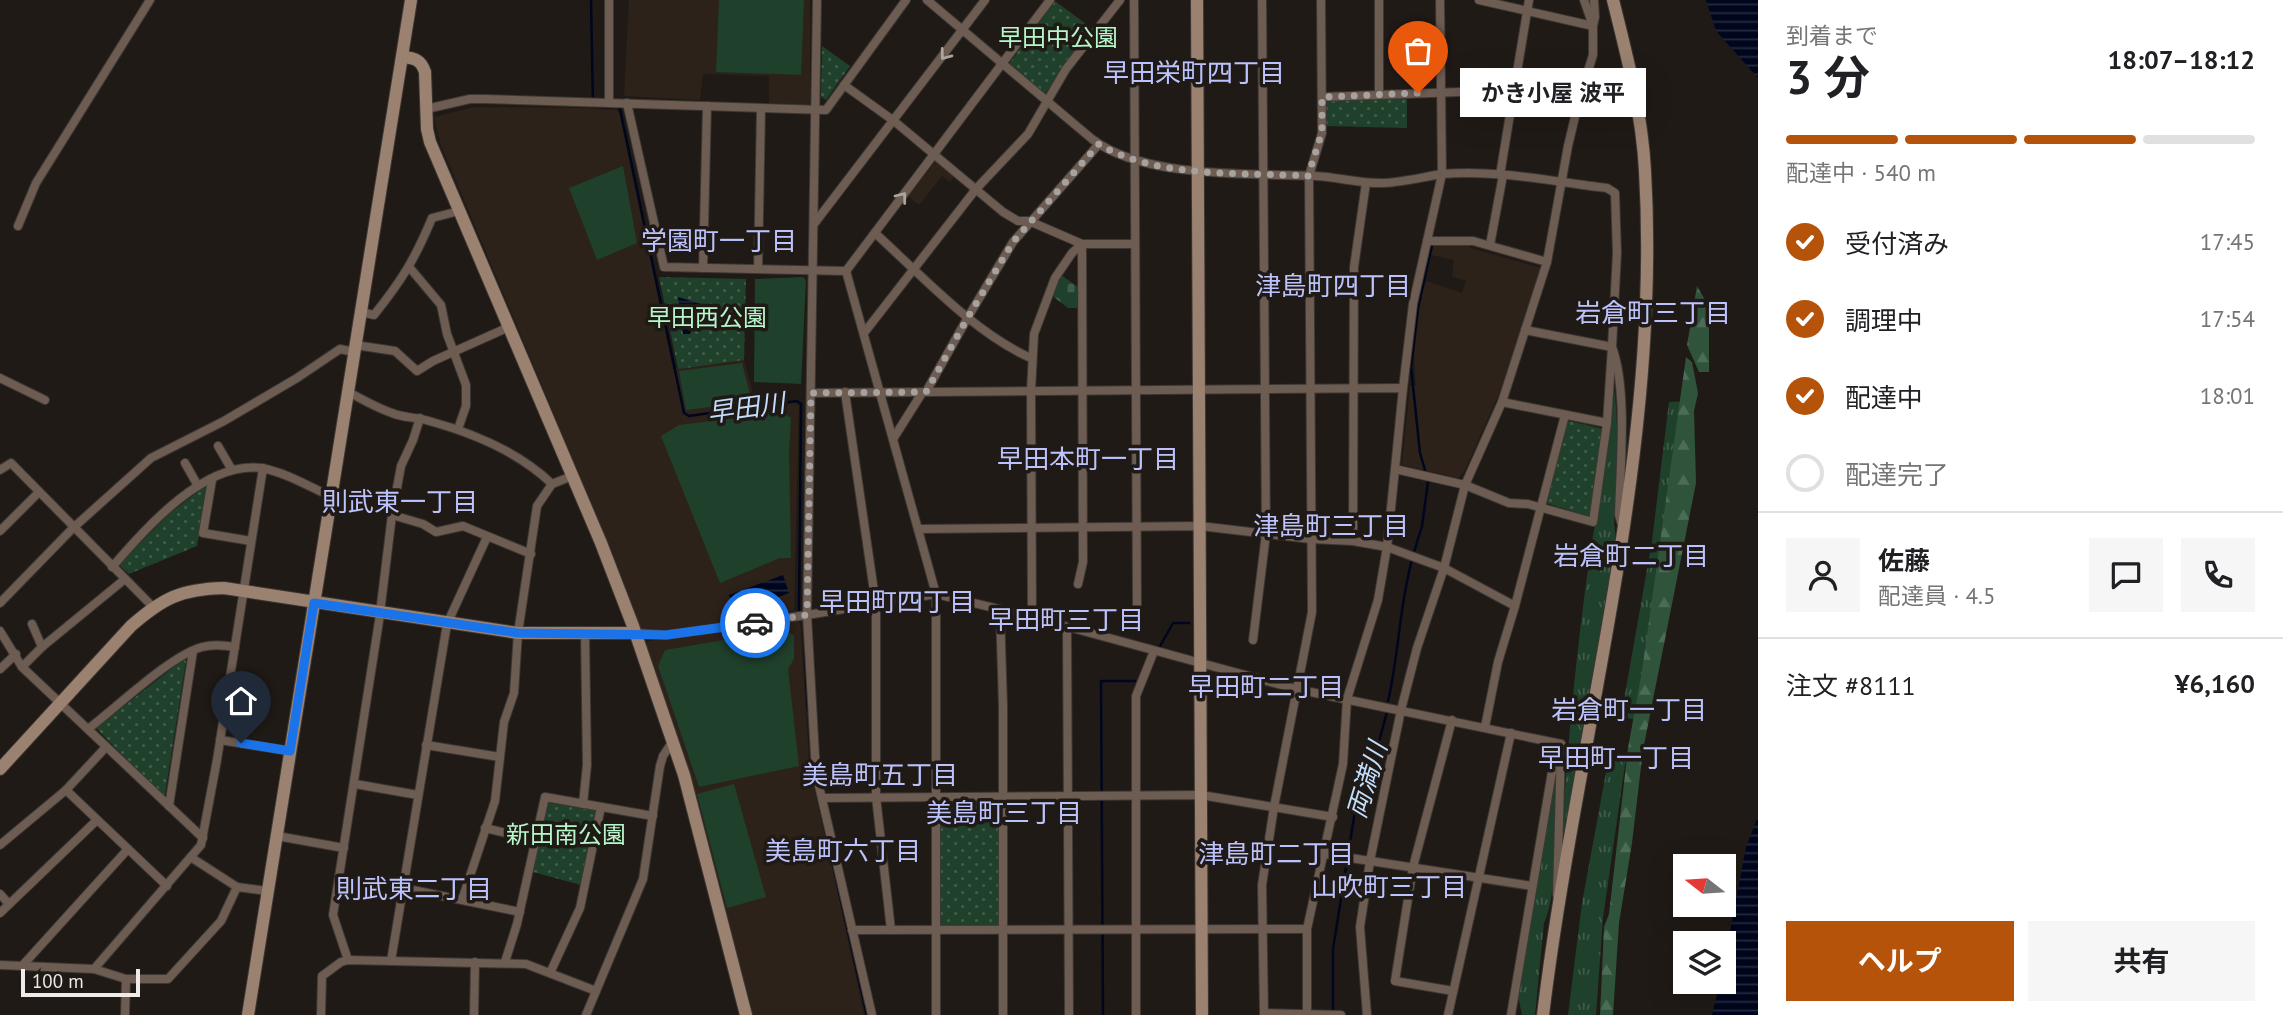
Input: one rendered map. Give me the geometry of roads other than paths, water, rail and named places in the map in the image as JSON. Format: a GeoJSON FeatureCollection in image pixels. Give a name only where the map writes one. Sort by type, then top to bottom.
{"type":"FeatureCollection","features":[{"type":"Feature","properties":{"kind":"street"},"geometry":{"type":"LineString","coordinates":[[18,226],[36,183],[150,0]]}},
{"type":"Feature","properties":{"kind":"street"},"geometry":{"type":"LineString","coordinates":[[248,1015],[411,0]]}},
{"type":"Feature","properties":{"kind":"street"},"geometry":{"type":"LineString","coordinates":[[609,0],[609,103]]}},
{"type":"Feature","properties":{"kind":"street"},"geometry":{"type":"LineString","coordinates":[[817,0],[811,393],[803,616],[816,773],[872,1015]]}},
{"type":"Feature","properties":{"kind":"street"},"geometry":{"type":"LineString","coordinates":[[426,108],[477,99],[826,110],[906,0]]}},
{"type":"Feature","properties":{"kind":"street"},"geometry":{"type":"LineString","coordinates":[[927,0],[1099,144],[1135,160],[1170,168],[1308,176],[1366,183],[1396,182],[1465,172],[1607,188],[1615,192],[1617,253],[1607,423],[1592,522],[1492,498],[1465,485],[1395,469]]}},
{"type":"Feature","properties":{"kind":"street"},"geometry":{"type":"LineString","coordinates":[[814,224],[985,0]]}},
{"type":"Feature","properties":{"kind":"street"},"geometry":{"type":"LineString","coordinates":[[846,271],[1050,0]]}},
{"type":"Feature","properties":{"kind":"street"},"geometry":{"type":"LineString","coordinates":[[864,333],[976,189],[1028,134],[1066,69],[1120,0]]}},
{"type":"Feature","properties":{"kind":"street"},"geometry":{"type":"LineString","coordinates":[[1134,0],[1137,605]]}},
{"type":"Feature","properties":{"kind":"street"},"geometry":{"type":"LineString","coordinates":[[1197,0],[1202,1015]]}},
{"type":"Feature","properties":{"kind":"street"},"geometry":{"type":"LineString","coordinates":[[1253,640],[1266,534],[1262,0]]}},
{"type":"Feature","properties":{"kind":"street"},"geometry":{"type":"LineString","coordinates":[[1321,0],[1322,132],[1308,176],[1312,612],[1274,807],[1262,885],[1264,1014],[1341,1015]]}},
{"type":"Feature","properties":{"kind":"street"},"geometry":{"type":"LineString","coordinates":[[1379,0],[1380,95]]}},
{"type":"Feature","properties":{"kind":"street"},"geometry":{"type":"LineString","coordinates":[[1307,1014],[1307,929],[1343,764],[1347,699],[1378,600],[1387,547],[1412,304],[1442,174],[1440,0]]}},
{"type":"Feature","properties":{"kind":"street"},"geometry":{"type":"LineString","coordinates":[[1479,0],[1592,26]]}},
{"type":"Feature","properties":{"kind":"street"},"geometry":{"type":"LineString","coordinates":[[1490,246],[1528,0]]}},
{"type":"Feature","properties":{"kind":"street"},"geometry":{"type":"LineString","coordinates":[[1367,1015],[1360,934],[1370,861],[1401,710],[1417,648],[1444,568],[1465,485],[1502,402],[1548,262],[1579,100],[1593,55],[1592,26],[1584,0]]}},
{"type":"Feature","properties":{"kind":"street"},"geometry":{"type":"LineString","coordinates":[[1592,26],[1595,17],[1594,0]]}},
{"type":"Feature","properties":{"kind":"street"},"geometry":{"type":"LineString","coordinates":[[1543,1015],[1560,898],[1623,528],[1637,437],[1646,346],[1645,170],[1631,72],[1613,0]]}},
{"type":"Feature","properties":{"kind":"street"},"geometry":{"type":"LineString","coordinates":[[403,57],[416,58],[423,63],[430,142],[572,476],[635,633],[684,775],[746,1015]]}},
{"type":"Feature","properties":{"kind":"street"},"geometry":{"type":"LineString","coordinates":[[844,86],[894,121],[1003,212],[1018,221],[1029,221],[1082,244],[1135,244]]}},
{"type":"Feature","properties":{"kind":"street"},"geometry":{"type":"LineString","coordinates":[[1322,97],[1514,90]]}},
{"type":"Feature","properties":{"kind":"street"},"geometry":{"type":"LineString","coordinates":[[627,103],[664,267],[846,271]]}},
{"type":"Feature","properties":{"kind":"street"},"geometry":{"type":"LineString","coordinates":[[703,268],[707,106]]}},
{"type":"Feature","properties":{"kind":"street"},"geometry":{"type":"LineString","coordinates":[[758,269],[761,108]]}},
{"type":"Feature","properties":{"kind":"street"},"geometry":{"type":"LineString","coordinates":[[893,439],[1013,242],[1099,144]]}},
{"type":"Feature","properties":{"kind":"street"},"geometry":{"type":"LineString","coordinates":[[1353,541],[1354,267],[1366,183]]}},
{"type":"Feature","properties":{"kind":"street"},"geometry":{"type":"LineString","coordinates":[[361,312],[374,315],[410,268],[432,218],[459,211]]}},
{"type":"Feature","properties":{"kind":"street"},"geometry":{"type":"LineString","coordinates":[[874,233],[968,317],[1006,345],[1031,358]]}},
{"type":"Feature","properties":{"kind":"street"},"geometry":{"type":"LineString","coordinates":[[1427,241],[1473,241],[1548,262]]}},
{"type":"Feature","properties":{"kind":"street"},"geometry":{"type":"LineString","coordinates":[[1032,617],[1031,358],[1034,334],[1047,294],[1062,267],[1082,244]]}},
{"type":"Feature","properties":{"kind":"street"},"geometry":{"type":"LineString","coordinates":[[1078,584],[1083,562],[1082,244]]}},
{"type":"Feature","properties":{"kind":"street"},"geometry":{"type":"LineString","coordinates":[[410,268],[441,305],[454,354],[466,385],[466,406],[458,429]]}},
{"type":"Feature","properties":{"kind":"street"},"geometry":{"type":"LineString","coordinates":[[846,271],[936,594],[936,1015]]}},
{"type":"Feature","properties":{"kind":"street"},"geometry":{"type":"LineString","coordinates":[[0,603],[74,528],[150,458],[224,421],[340,349],[395,351],[417,371],[433,361],[454,354],[509,327]]}},
{"type":"Feature","properties":{"kind":"street"},"geometry":{"type":"LineString","coordinates":[[1525,330],[1612,347]]}},
{"type":"Feature","properties":{"kind":"street"},"geometry":{"type":"LineString","coordinates":[[1612,347],[1617,362],[1619,387],[1619,515],[1623,528]]}},
{"type":"Feature","properties":{"kind":"street"},"geometry":{"type":"LineString","coordinates":[[0,378],[45,400]]}},
{"type":"Feature","properties":{"kind":"street"},"geometry":{"type":"LineString","coordinates":[[811,393],[1403,388]]}},
{"type":"Feature","properties":{"kind":"street"},"geometry":{"type":"LineString","coordinates":[[348,391],[394,414],[458,429],[506,451],[538,470],[552,484]]}},
{"type":"Feature","properties":{"kind":"street"},"geometry":{"type":"LineString","coordinates":[[845,392],[876,605],[876,797],[891,930]]}},
{"type":"Feature","properties":{"kind":"street"},"geometry":{"type":"LineString","coordinates":[[1502,402],[1607,423]]}},
{"type":"Feature","properties":{"kind":"street"},"geometry":{"type":"LineString","coordinates":[[1485,727],[1498,662],[1542,508],[1565,415]]}},
{"type":"Feature","properties":{"kind":"street"},"geometry":{"type":"LineString","coordinates":[[348,960],[333,915],[355,784],[392,515],[401,466],[420,418]]}},
{"type":"Feature","properties":{"kind":"street"},"geometry":{"type":"LineString","coordinates":[[218,446],[232,470]]}},
{"type":"Feature","properties":{"kind":"street"},"geometry":{"type":"LineString","coordinates":[[0,470],[11,463],[153,607]]}},
{"type":"Feature","properties":{"kind":"street"},"geometry":{"type":"LineString","coordinates":[[185,463],[198,486]]}},
{"type":"Feature","properties":{"kind":"street"},"geometry":{"type":"LineString","coordinates":[[112,567],[165,511],[198,486],[237,468],[263,468],[332,497]]}},
{"type":"Feature","properties":{"kind":"street"},"geometry":{"type":"LineString","coordinates":[[94,968],[201,845],[263,468]]}},
{"type":"Feature","properties":{"kind":"street"},"geometry":{"type":"LineString","coordinates":[[462,900],[495,801],[504,722],[514,693],[518,633],[537,506],[552,484],[572,476]]}},
{"type":"Feature","properties":{"kind":"street"},"geometry":{"type":"LineString","coordinates":[[212,480],[203,533],[251,541]]}},
{"type":"Feature","properties":{"kind":"street"},"geometry":{"type":"LineString","coordinates":[[0,531],[39,492]]}},
{"type":"Feature","properties":{"kind":"street"},"geometry":{"type":"LineString","coordinates":[[392,515],[422,524],[436,532],[463,526],[531,554]]}},
{"type":"Feature","properties":{"kind":"street"},"geometry":{"type":"LineString","coordinates":[[918,529],[1200,526],[1311,539],[1353,541],[1387,547],[1444,568],[1515,606]]}},
{"type":"Feature","properties":{"kind":"street"},"geometry":{"type":"LineString","coordinates":[[391,961],[447,624],[487,537]]}},
{"type":"Feature","properties":{"kind":"street"},"geometry":{"type":"LineString","coordinates":[[22,667],[41,648],[125,579]]}},
{"type":"Feature","properties":{"kind":"street"},"geometry":{"type":"LineString","coordinates":[[0,769],[131,626],[153,607],[180,594],[224,589],[518,633],[666,635],[936,594],[1032,617],[1296,689],[1561,744]]}},
{"type":"Feature","properties":{"kind":"street"},"geometry":{"type":"LineString","coordinates":[[1000,610],[1003,1015]]}},
{"type":"Feature","properties":{"kind":"street"},"geometry":{"type":"LineString","coordinates":[[32,624],[41,648]]}},
{"type":"Feature","properties":{"kind":"street"},"geometry":{"type":"LineString","coordinates":[[1067,628],[1069,1015]]}},
{"type":"Feature","properties":{"kind":"street"},"geometry":{"type":"LineString","coordinates":[[0,631],[22,667],[203,838]]}},
{"type":"Feature","properties":{"kind":"street"},"geometry":{"type":"LineString","coordinates":[[583,804],[587,765],[585,634]]}},
{"type":"Feature","properties":{"kind":"street"},"geometry":{"type":"LineString","coordinates":[[88,729],[169,666],[193,652],[222,645],[235,647]]}},
{"type":"Feature","properties":{"kind":"street"},"geometry":{"type":"LineString","coordinates":[[1136,1015],[1136,696],[1154,651]]}},
{"type":"Feature","properties":{"kind":"street"},"geometry":{"type":"LineString","coordinates":[[169,806],[193,652]]}},
{"type":"Feature","properties":{"kind":"street"},"geometry":{"type":"LineString","coordinates":[[0,669],[16,654]]}},
{"type":"Feature","properties":{"kind":"street"},"geometry":{"type":"LineString","coordinates":[[1452,720],[1413,867],[1395,981],[1452,991]]}},
{"type":"Feature","properties":{"kind":"street"},"geometry":{"type":"LineString","coordinates":[[1448,1015],[1511,733]]}},
{"type":"Feature","properties":{"kind":"street"},"geometry":{"type":"LineString","coordinates":[[220,740],[290,751]]}},
{"type":"Feature","properties":{"kind":"street"},"geometry":{"type":"LineString","coordinates":[[586,1015],[643,879],[660,766],[673,741]]}},
{"type":"Feature","properties":{"kind":"street"},"geometry":{"type":"LineString","coordinates":[[1560,898],[1555,893],[1561,744]]}},
{"type":"Feature","properties":{"kind":"street"},"geometry":{"type":"LineString","coordinates":[[1511,1015],[1555,754],[1561,744]]}},
{"type":"Feature","properties":{"kind":"street"},"geometry":{"type":"LineString","coordinates":[[426,745],[500,757]]}},
{"type":"Feature","properties":{"kind":"street"},"geometry":{"type":"LineString","coordinates":[[1,843],[66,790],[106,747]]}},
{"type":"Feature","properties":{"kind":"street"},"geometry":{"type":"LineString","coordinates":[[355,784],[418,795]]}},
{"type":"Feature","properties":{"kind":"street"},"geometry":{"type":"LineString","coordinates":[[66,790],[167,886]]}},
{"type":"Feature","properties":{"kind":"street"},"geometry":{"type":"LineString","coordinates":[[822,798],[1201,795],[1333,817]]}},
{"type":"Feature","properties":{"kind":"street"},"geometry":{"type":"LineString","coordinates":[[505,962],[520,912],[545,797],[653,816]]}},
{"type":"Feature","properties":{"kind":"street"},"geometry":{"type":"LineString","coordinates":[[550,973],[580,908],[601,807]]}},
{"type":"Feature","properties":{"kind":"street"},"geometry":{"type":"LineString","coordinates":[[0,913],[97,820]]}},
{"type":"Feature","properties":{"kind":"street"},"geometry":{"type":"LineString","coordinates":[[485,828],[535,840]]}},
{"type":"Feature","properties":{"kind":"street"},"geometry":{"type":"LineString","coordinates":[[277,836],[344,848]]}},
{"type":"Feature","properties":{"kind":"street"},"geometry":{"type":"LineString","coordinates":[[22,966],[128,849]]}},
{"type":"Feature","properties":{"kind":"street"},"geometry":{"type":"LineString","coordinates":[[1325,854],[1532,886]]}},
{"type":"Feature","properties":{"kind":"street"},"geometry":{"type":"LineString","coordinates":[[192,858],[237,887],[268,891]]}},
{"type":"Feature","properties":{"kind":"street"},"geometry":{"type":"LineString","coordinates":[[0,965],[94,968],[126,979],[168,979],[220,921],[237,887]]}},
{"type":"Feature","properties":{"kind":"street"},"geometry":{"type":"LineString","coordinates":[[403,888],[520,912]]}},
{"type":"Feature","properties":{"kind":"street"},"geometry":{"type":"LineString","coordinates":[[0,894],[9,904]]}},
{"type":"Feature","properties":{"kind":"street"},"geometry":{"type":"LineString","coordinates":[[852,930],[1307,929]]}},
{"type":"Feature","properties":{"kind":"street"},"geometry":{"type":"LineString","coordinates":[[321,1015],[322,976],[348,960],[526,964],[596,991]]}},
{"type":"Feature","properties":{"kind":"street"},"geometry":{"type":"LineString","coordinates":[[474,1015],[475,962]]}},
{"type":"Feature","properties":{"kind":"street"},"geometry":{"type":"LineString","coordinates":[[125,1015],[126,979]]}},
{"type":"Feature","properties":{"kind":"water"},"geometry":{"type":"Polygon","coordinates":[[[1706,0],[1758,0],[1758,78],[1716,31],[1706,0]]]}},
{"type":"Feature","properties":{"kind":"water"},"geometry":{"type":"Polygon","coordinates":[[[678,297],[701,304],[700,317],[694,321],[690,334],[683,334],[678,297]]]}},
{"type":"Feature","properties":{"kind":"water"},"geometry":{"type":"Polygon","coordinates":[[[783,575],[789,593],[735,613],[729,595],[783,575]]]}},
{"type":"Feature","properties":{"kind":"water"},"geometry":{"type":"Polygon","coordinates":[[[1758,816],[1758,1015],[1712,1015],[1717,994],[1736,994],[1736,931],[1730,931],[1733,917],[1736,917],[1736,900],[1746,847],[1758,816]]]}},
{"type":"Feature","properties":{"kind":"waterway","name":"早田川"},"geometry":{"type":"LineString","coordinates":[[591,0],[593,105],[607,107]]}},
{"type":"Feature","properties":{"kind":"waterway","name":"早田川"},"geometry":{"type":"LineString","coordinates":[[617,106],[620,109],[684,413],[689,416],[797,401],[801,404],[799,613]]}},
{"type":"Feature","properties":{"kind":"waterway","name":"両満川"},"geometry":{"type":"LineString","coordinates":[[1425,470],[1420,453],[1411,367],[1418,308],[1432,245]]}},
{"type":"Feature","properties":{"kind":"waterway","name":"両満川"},"geometry":{"type":"LineString","coordinates":[[1414,552],[1422,526],[1428,482]]}},
{"type":"Feature","properties":{"kind":"waterway","name":"両満川"},"geometry":{"type":"LineString","coordinates":[[1388,701],[1412,560]]}},
{"type":"Feature","properties":{"kind":"waterway"},"geometry":{"type":"LineString","coordinates":[[1159,648],[1173,623],[1189,623]]}},
{"type":"Feature","properties":{"kind":"waterway","name":"早田川"},"geometry":{"type":"LineString","coordinates":[[805,650],[808,710]]}},
{"type":"Feature","properties":{"kind":"waterway"},"geometry":{"type":"LineString","coordinates":[[1103,1015],[1101,681],[1135,681]]}},
{"type":"Feature","properties":{"kind":"waterway","name":"両満川"},"geometry":{"type":"LineString","coordinates":[[1333,1012],[1333,949],[1359,786],[1375,756],[1387,712]]}},
{"type":"Feature","properties":{"kind":"waterway","name":"早田川"},"geometry":{"type":"LineString","coordinates":[[812,772],[867,1015]]}},
{"type":"Feature","properties":{"kind":"place","name":"かき小屋 波平"},"geometry":{"type":"Point","coordinates":[1418,93]}},
{"type":"Feature","properties":{"kind":"district","name":"早田栄町四丁目"},"geometry":{"type":"Point","coordinates":[1194,73]}},
{"type":"Feature","properties":{"kind":"district","name":"学園町一丁目"},"geometry":{"type":"Point","coordinates":[719,241]}},
{"type":"Feature","properties":{"kind":"district","name":"津島町四丁目"},"geometry":{"type":"Point","coordinates":[1333,286]}},
{"type":"Feature","properties":{"kind":"district","name":"岩倉町三丁目"},"geometry":{"type":"Point","coordinates":[1653,313]}},
{"type":"Feature","properties":{"kind":"district","name":"早田本町一丁目"},"geometry":{"type":"Point","coordinates":[1088,459]}},
{"type":"Feature","properties":{"kind":"district","name":"則武東一丁目"},"geometry":{"type":"Point","coordinates":[400,502]}},
{"type":"Feature","properties":{"kind":"district","name":"津島町三丁目"},"geometry":{"type":"Point","coordinates":[1331,526]}},
{"type":"Feature","properties":{"kind":"district","name":"岩倉町二丁目"},"geometry":{"type":"Point","coordinates":[1631,556]}},
{"type":"Feature","properties":{"kind":"district","name":"早田町四丁目"},"geometry":{"type":"Point","coordinates":[897,602]}},
{"type":"Feature","properties":{"kind":"district","name":"早田町三丁目"},"geometry":{"type":"Point","coordinates":[1066,620]}},
{"type":"Feature","properties":{"kind":"district","name":"早田町二丁目"},"geometry":{"type":"Point","coordinates":[1266,687]}},
{"type":"Feature","properties":{"kind":"district","name":"岩倉町一丁目"},"geometry":{"type":"Point","coordinates":[1629,710]}},
{"type":"Feature","properties":{"kind":"district","name":"早田町一丁目"},"geometry":{"type":"Point","coordinates":[1616,758]}},
{"type":"Feature","properties":{"kind":"district","name":"美島町五丁目"},"geometry":{"type":"Point","coordinates":[880,775]}},
{"type":"Feature","properties":{"kind":"district","name":"美島町三丁目"},"geometry":{"type":"Point","coordinates":[1004,813]}},
{"type":"Feature","properties":{"kind":"district","name":"美島町六丁目"},"geometry":{"type":"Point","coordinates":[843,851]}},
{"type":"Feature","properties":{"kind":"district","name":"津島町二丁目"},"geometry":{"type":"Point","coordinates":[1276,854]}},
{"type":"Feature","properties":{"kind":"district","name":"山吹町三丁目"},"geometry":{"type":"Point","coordinates":[1389,887]}},
{"type":"Feature","properties":{"kind":"district","name":"則武東二丁目"},"geometry":{"type":"Point","coordinates":[414,889]}},
{"type":"Feature","properties":{"kind":"park label","name":"早田中公園"},"geometry":{"type":"Point","coordinates":[1058,38]}},
{"type":"Feature","properties":{"kind":"park label","name":"早田西公園"},"geometry":{"type":"Point","coordinates":[707,318]}},
{"type":"Feature","properties":{"kind":"park label","name":"新田南公園"},"geometry":{"type":"Point","coordinates":[566,835]}}]}
